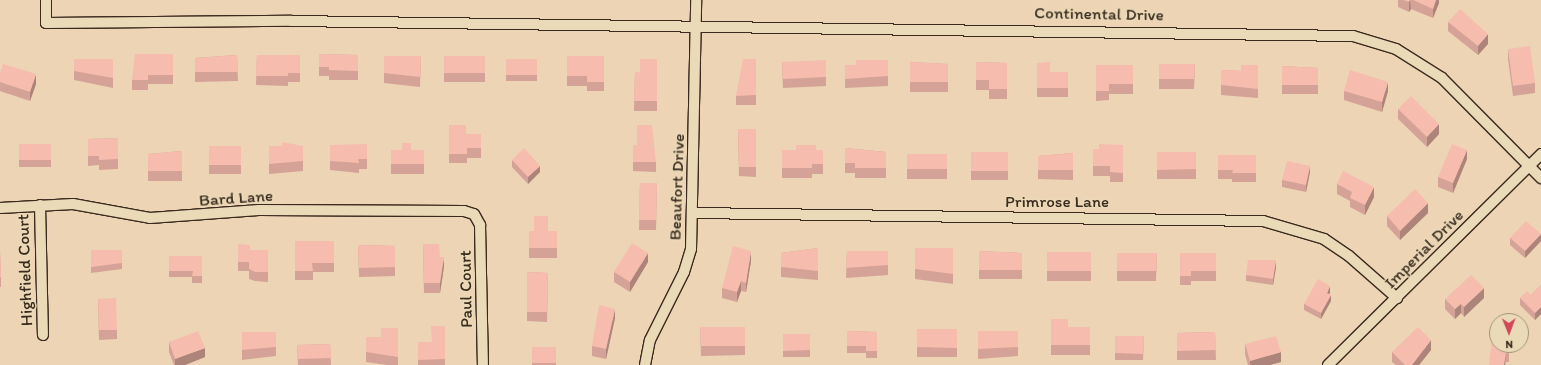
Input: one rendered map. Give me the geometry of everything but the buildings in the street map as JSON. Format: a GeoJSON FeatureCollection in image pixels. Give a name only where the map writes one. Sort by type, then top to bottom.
{"type":"FeatureCollection","features":[{"type":"Feature","properties":{"kind":"street","name":"Continental Drive"},"geometry":{"type":"LineString","coordinates":[[46,0],[46,22],[291,21],[1353,36],[1396,49],[1442,78],[1541,178]]}},
{"type":"Feature","properties":{"kind":"street","name":"Beaufort Drive"},"geometry":{"type":"LineString","coordinates":[[645,365],[650,340],[684,272],[694,213],[696,0]]}},
{"type":"Feature","properties":{"kind":"street","name":"Imperial Drive"},"geometry":{"type":"LineString","coordinates":[[1328,365],[1541,154]]}},
{"type":"Feature","properties":{"kind":"street","name":"Bard Lane"},"geometry":{"type":"LineString","coordinates":[[0,208],[73,204],[150,218],[259,210],[464,211],[474,214]]}},
{"type":"Feature","properties":{"kind":"street","name":"Highfield Court"},"geometry":{"type":"LineString","coordinates":[[40,205],[43,335]]}},
{"type":"Feature","properties":{"kind":"street","name":"Primrose Lane"},"geometry":{"type":"LineString","coordinates":[[694,213],[1263,221],[1324,239],[1350,256],[1397,298]]}},
{"type":"Feature","properties":{"kind":"street","name":"Paul Court"},"geometry":{"type":"LineString","coordinates":[[474,214],[480,225],[483,365]]}}]}
